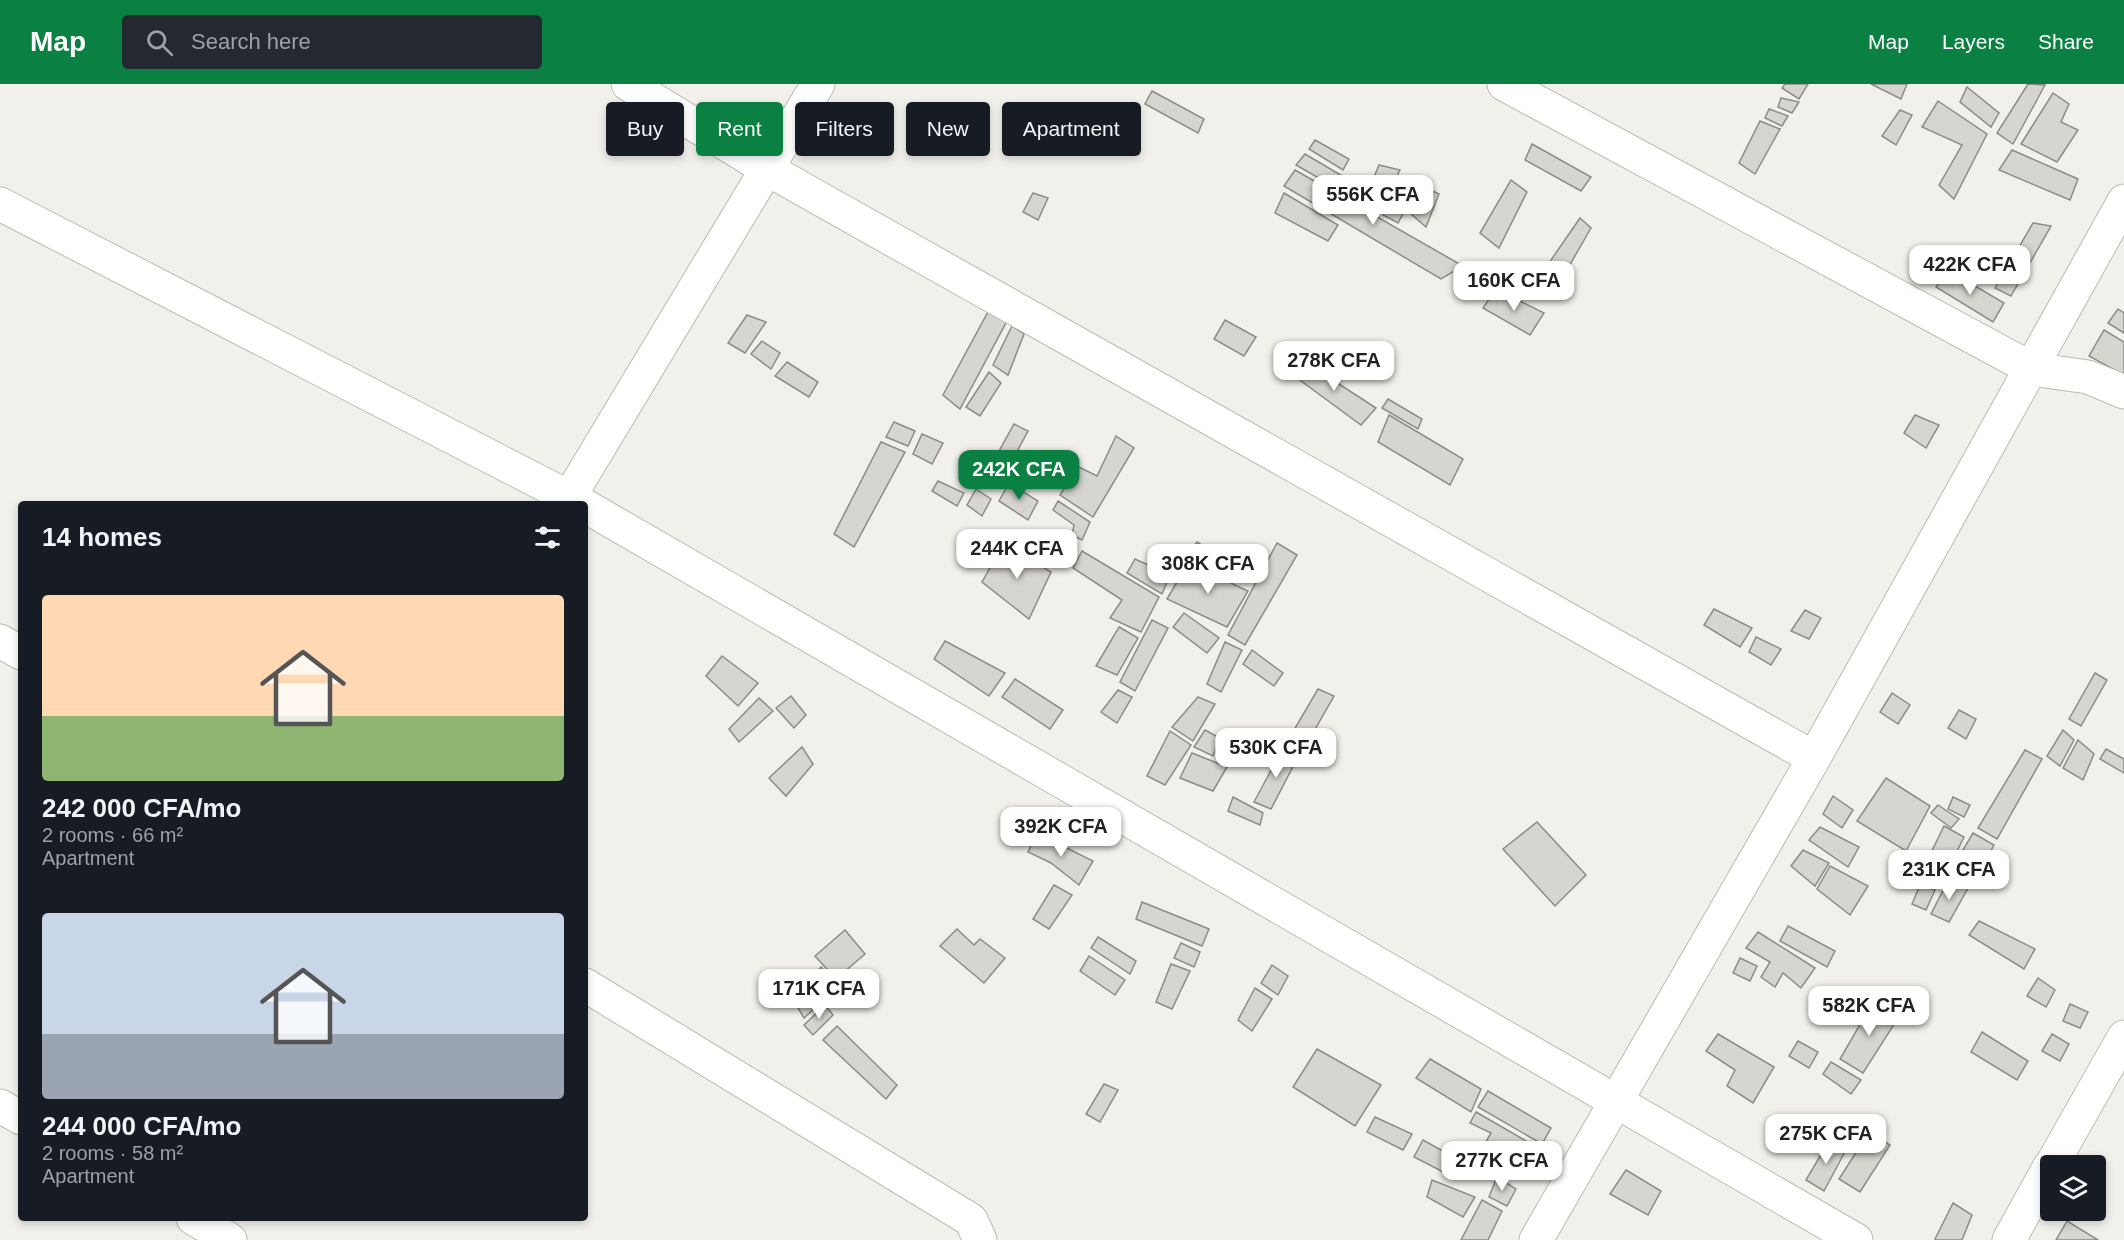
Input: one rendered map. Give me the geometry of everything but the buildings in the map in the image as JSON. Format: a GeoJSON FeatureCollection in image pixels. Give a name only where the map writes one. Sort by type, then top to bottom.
{"type":"FeatureCollection","features":[{"type":"Feature","properties":{"kind":"street"},"geometry":{"type":"LineString","coordinates":[[628,84],[767,169],[1814,758]]}},
{"type":"Feature","properties":{"kind":"street"},"geometry":{"type":"LineString","coordinates":[[577,501],[818,84]]}},
{"type":"Feature","properties":{"kind":"street"},"geometry":{"type":"LineString","coordinates":[[1504,84],[2032,369],[2088,377],[2124,392]]}},
{"type":"Feature","properties":{"kind":"street"},"geometry":{"type":"LineString","coordinates":[[1536,1240],[1814,758],[2124,201]]}},
{"type":"Feature","properties":{"kind":"street"},"geometry":{"type":"LineString","coordinates":[[0,204],[572,501]]}},
{"type":"Feature","properties":{"kind":"street"},"geometry":{"type":"LineString","coordinates":[[588,510],[1856,1240]]}},
{"type":"Feature","properties":{"kind":"street"},"geometry":{"type":"LineString","coordinates":[[0,641],[18,651]]}},
{"type":"Feature","properties":{"kind":"street"},"geometry":{"type":"LineString","coordinates":[[588,987],[971,1220],[980,1240]]}},
{"type":"Feature","properties":{"kind":"street"},"geometry":{"type":"LineString","coordinates":[[2057,1155],[2124,1036]]}},
{"type":"Feature","properties":{"kind":"street"},"geometry":{"type":"LineString","coordinates":[[0,1106],[18,1116]]}},
{"type":"Feature","properties":{"kind":"street"},"geometry":{"type":"LineString","coordinates":[[2009,1240],[2040,1185]]}},
{"type":"Feature","properties":{"kind":"street"},"geometry":{"type":"LineString","coordinates":[[198,1221],[230,1240]]}}]}
